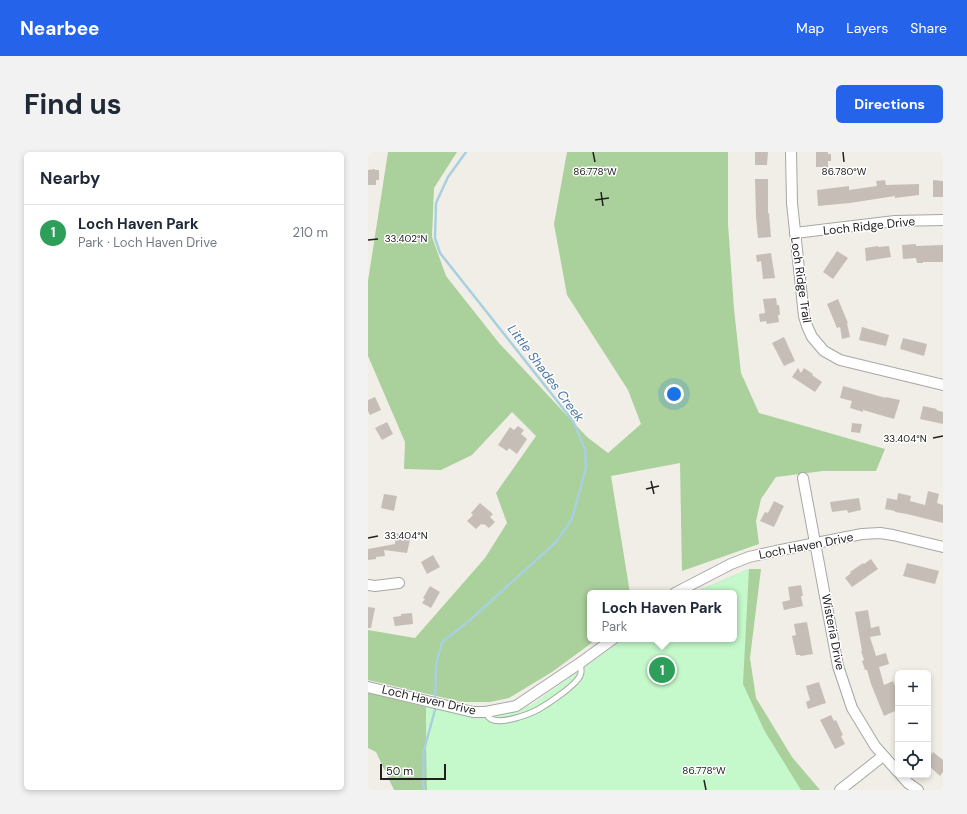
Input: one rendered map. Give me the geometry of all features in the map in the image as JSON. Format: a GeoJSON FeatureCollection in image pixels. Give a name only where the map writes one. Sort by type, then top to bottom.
{"type":"FeatureCollection","features":[{"type":"Feature","properties":{"kind":"street","name":"Loch Ridge Trail"},"geometry":{"type":"LineString","coordinates":[[791,152],[791,190],[804,316],[812,337],[824,351],[840,360],[943,385]]}},
{"type":"Feature","properties":{"kind":"street","name":"Loch Ridge Drive"},"geometry":{"type":"LineString","coordinates":[[795,233],[896,222],[943,220]]}},
{"type":"Feature","properties":{"kind":"street","name":"Wisteria Drive"},"geometry":{"type":"LineString","coordinates":[[803,478],[838,666],[852,708],[875,746],[895,769]]}},
{"type":"Feature","properties":{"kind":"street","name":"Loch Haven Drive"},"geometry":{"type":"LineString","coordinates":[[681,590],[731,564],[749,557],[862,534],[880,533],[893,535],[943,547]]}},
{"type":"Feature","properties":{"kind":"street"},"geometry":{"type":"LineString","coordinates":[[368,585],[374,586],[399,583]]}},
{"type":"Feature","properties":{"kind":"street","name":"Loch Haven Drive"},"geometry":{"type":"LineString","coordinates":[[368,687],[473,712],[486,712],[516,706],[609,642]]}},
{"type":"Feature","properties":{"kind":"street"},"geometry":{"type":"LineString","coordinates":[[840,790],[883,756]]}},
{"type":"Feature","properties":{"kind":"street"},"geometry":{"type":"LineString","coordinates":[[904,778],[918,790]]}},
{"type":"Feature","properties":{"kind":"lane"},"geometry":{"type":"LineString","coordinates":[[486,712],[490,719],[501,721],[525,715],[539,709],[577,680],[581,674],[580,663]]}},
{"type":"Feature","properties":{"kind":"green space"},"geometry":{"type":"Polygon","coordinates":[[[388,152],[457,152],[434,188],[432,237],[446,276],[499,343],[587,437],[608,453],[641,424],[628,390],[567,295],[554,224],[567,152],[728,152],[728,224],[734,309],[741,373],[759,413],[885,449],[876,471],[823,471],[776,477],[761,499],[756,521],[759,544],[682,571],[680,463],[611,476],[630,590],[587,590],[587,642],[593,642],[552,672],[509,698],[490,702],[462,702],[368,680],[368,630],[415,638],[485,558],[507,523],[496,493],[536,436],[512,412],[472,455],[441,470],[404,469],[405,442],[368,356],[368,281],[388,152]]]}},
{"type":"Feature","properties":{"kind":"green space"},"geometry":{"type":"Polygon","coordinates":[[[749,569],[761,569],[750,658],[756,698],[792,757],[820,790],[776,790],[717,700],[733,642],[737,642],[737,590],[700,590],[749,569]]]}},
{"type":"Feature","properties":{"kind":"green space"},"geometry":{"type":"Polygon","coordinates":[[[749,569],[743,684],[764,730],[801,790],[427,790],[426,707],[458,713],[508,712],[531,705],[620,642],[737,642],[737,590],[700,590],[749,569]]]}},
{"type":"Feature","properties":{"kind":"green space"},"geometry":{"type":"Polygon","coordinates":[[[368,692],[426,707],[427,790],[394,790],[376,752],[368,748],[368,692]]]}},
{"type":"Feature","properties":{"kind":"building"},"geometry":{"type":"Polygon","coordinates":[[[755,152],[768,152],[767,165],[755,165],[755,152]]]}},
{"type":"Feature","properties":{"kind":"building"},"geometry":{"type":"Polygon","coordinates":[[[816,152],[828,152],[828,154],[831,154],[831,161],[828,161],[828,167],[816,167],[816,152]]]}},
{"type":"Feature","properties":{"kind":"building"},"geometry":{"type":"Polygon","coordinates":[[[368,170],[379,170],[379,180],[376,180],[376,185],[368,185],[368,170]]]}},
{"type":"Feature","properties":{"kind":"building"},"geometry":{"type":"Polygon","coordinates":[[[755,179],[768,179],[768,213],[771,237],[758,238],[755,179]]]}},
{"type":"Feature","properties":{"kind":"building"},"geometry":{"type":"Polygon","coordinates":[[[885,180],[886,185],[919,184],[919,195],[895,198],[895,196],[818,206],[817,190],[849,186],[849,190],[877,186],[876,181],[885,180]]]}},
{"type":"Feature","properties":{"kind":"building"},"geometry":{"type":"Polygon","coordinates":[[[933,180],[943,181],[943,197],[933,197],[933,180]]]}},
{"type":"Feature","properties":{"kind":"building"},"geometry":{"type":"Polygon","coordinates":[[[916,244],[916,246],[943,245],[943,262],[917,263],[916,258],[903,259],[902,245],[916,244]]]}},
{"type":"Feature","properties":{"kind":"building"},"geometry":{"type":"Polygon","coordinates":[[[889,246],[891,257],[866,261],[865,248],[889,246]]]}},
{"type":"Feature","properties":{"kind":"building"},"geometry":{"type":"Polygon","coordinates":[[[837,251],[848,258],[833,279],[823,272],[837,251]]]}},
{"type":"Feature","properties":{"kind":"building"},"geometry":{"type":"Polygon","coordinates":[[[771,253],[775,278],[763,279],[761,261],[757,262],[756,255],[771,253]]]}},
{"type":"Feature","properties":{"kind":"building"},"geometry":{"type":"Polygon","coordinates":[[[776,298],[777,305],[779,305],[779,322],[767,324],[766,321],[760,322],[759,314],[765,313],[763,299],[776,298]]]}},
{"type":"Feature","properties":{"kind":"building"},"geometry":{"type":"Polygon","coordinates":[[[838,299],[848,323],[850,337],[842,339],[840,327],[837,328],[827,304],[838,299]]]}},
{"type":"Feature","properties":{"kind":"building"},"geometry":{"type":"Polygon","coordinates":[[[862,327],[889,335],[886,346],[859,340],[862,327]]]}},
{"type":"Feature","properties":{"kind":"building"},"geometry":{"type":"Polygon","coordinates":[[[784,337],[795,361],[784,366],[772,343],[784,337]]]}},
{"type":"Feature","properties":{"kind":"building"},"geometry":{"type":"Polygon","coordinates":[[[903,338],[927,344],[924,356],[900,349],[903,338]]]}},
{"type":"Feature","properties":{"kind":"building"},"geometry":{"type":"Polygon","coordinates":[[[798,368],[801,373],[804,368],[822,382],[815,392],[792,377],[798,368]]]}},
{"type":"Feature","properties":{"kind":"building"},"geometry":{"type":"Polygon","coordinates":[[[843,386],[886,398],[900,400],[894,419],[863,410],[863,412],[850,408],[852,401],[840,398],[843,386]]]}},
{"type":"Feature","properties":{"kind":"building"},"geometry":{"type":"Polygon","coordinates":[[[375,397],[381,410],[370,415],[368,411],[368,400],[375,397]]]}},
{"type":"Feature","properties":{"kind":"building"},"geometry":{"type":"Polygon","coordinates":[[[923,406],[943,412],[943,424],[920,419],[923,406]]]}},
{"type":"Feature","properties":{"kind":"building"},"geometry":{"type":"Polygon","coordinates":[[[387,422],[393,434],[382,440],[375,428],[387,422]]]}},
{"type":"Feature","properties":{"kind":"building"},"geometry":{"type":"Polygon","coordinates":[[[852,423],[862,424],[860,433],[851,432],[852,423]]]}},
{"type":"Feature","properties":{"kind":"building"},"geometry":{"type":"Polygon","coordinates":[[[518,426],[524,430],[521,434],[527,439],[517,454],[509,448],[507,451],[498,445],[510,427],[514,430],[518,426]]]}},
{"type":"Feature","properties":{"kind":"building"},"geometry":{"type":"Polygon","coordinates":[[[928,491],[939,494],[937,503],[943,505],[943,523],[885,509],[887,498],[897,500],[898,493],[911,496],[910,501],[925,505],[928,491]]]}},
{"type":"Feature","properties":{"kind":"building"},"geometry":{"type":"Polygon","coordinates":[[[384,494],[397,496],[394,511],[381,508],[384,494]]]}},
{"type":"Feature","properties":{"kind":"building"},"geometry":{"type":"Polygon","coordinates":[[[859,498],[861,510],[848,513],[847,510],[832,512],[830,502],[859,498]]]}},
{"type":"Feature","properties":{"kind":"building"},"geometry":{"type":"Polygon","coordinates":[[[774,501],[784,506],[774,527],[760,521],[765,512],[768,513],[774,501]]]}},
{"type":"Feature","properties":{"kind":"building"},"geometry":{"type":"Polygon","coordinates":[[[480,503],[493,514],[490,517],[495,522],[489,528],[484,524],[481,524],[476,529],[467,521],[473,515],[471,513],[480,503]]]}},
{"type":"Feature","properties":{"kind":"building"},"geometry":{"type":"Polygon","coordinates":[[[396,533],[404,535],[403,539],[410,540],[407,553],[384,550],[385,556],[368,560],[368,549],[395,544],[396,533]]]}},
{"type":"Feature","properties":{"kind":"building"},"geometry":{"type":"Polygon","coordinates":[[[433,555],[440,567],[427,574],[421,562],[433,555]]]}},
{"type":"Feature","properties":{"kind":"building"},"geometry":{"type":"Polygon","coordinates":[[[871,559],[878,569],[852,587],[845,578],[851,573],[850,572],[871,559]]]}},
{"type":"Feature","properties":{"kind":"building"},"geometry":{"type":"Polygon","coordinates":[[[907,563],[939,571],[935,584],[903,576],[907,563]]]}},
{"type":"Feature","properties":{"kind":"building"},"geometry":{"type":"Polygon","coordinates":[[[801,585],[803,606],[784,610],[782,602],[790,600],[788,587],[801,585]]]}},
{"type":"Feature","properties":{"kind":"building"},"geometry":{"type":"Polygon","coordinates":[[[430,586],[440,592],[431,608],[422,603],[425,599],[423,598],[430,586]]]}},
{"type":"Feature","properties":{"kind":"building"},"geometry":{"type":"Polygon","coordinates":[[[368,607],[375,608],[371,628],[368,628],[368,607]]]}},
{"type":"Feature","properties":{"kind":"building"},"geometry":{"type":"Polygon","coordinates":[[[868,610],[871,628],[879,626],[881,635],[870,637],[876,656],[886,653],[889,664],[879,667],[884,685],[893,681],[895,686],[895,711],[884,716],[867,670],[865,670],[862,661],[864,660],[861,651],[855,612],[868,610]]]}},
{"type":"Feature","properties":{"kind":"building"},"geometry":{"type":"Polygon","coordinates":[[[412,613],[413,624],[395,626],[393,617],[401,616],[401,614],[412,613]]]}},
{"type":"Feature","properties":{"kind":"building"},"geometry":{"type":"Polygon","coordinates":[[[807,622],[813,654],[801,656],[796,655],[792,636],[796,635],[794,624],[807,622]]]}},
{"type":"Feature","properties":{"kind":"building"},"geometry":{"type":"Polygon","coordinates":[[[819,682],[826,703],[808,709],[806,702],[810,700],[806,686],[819,682]]]}},
{"type":"Feature","properties":{"kind":"building"},"geometry":{"type":"Polygon","coordinates":[[[831,715],[834,721],[836,720],[843,735],[841,736],[845,744],[835,749],[820,720],[831,715]]]}},
{"type":"Feature","properties":{"kind":"building"},"geometry":{"type":"Polygon","coordinates":[[[933,752],[943,760],[943,772],[940,776],[931,768],[931,755],[933,752]]]}},
{"type":"Feature","properties":{"kind":"waterway","name":"Little Shades Creek"},"geometry":{"type":"LineString","coordinates":[[435,701],[436,664],[442,642],[469,621],[556,542],[572,519],[586,468],[585,449],[573,421],[440,253],[435,238],[436,203],[448,177],[466,152]]}},
{"type":"Feature","properties":{"kind":"waterway","name":"Little Shades Creek"},"geometry":{"type":"LineString","coordinates":[[424,790],[424,750],[435,706]]}},
{"type":"Feature","properties":{"kind":"place","name":"Loch Haven Park"},"geometry":{"type":"Point","coordinates":[662,670]}}]}
